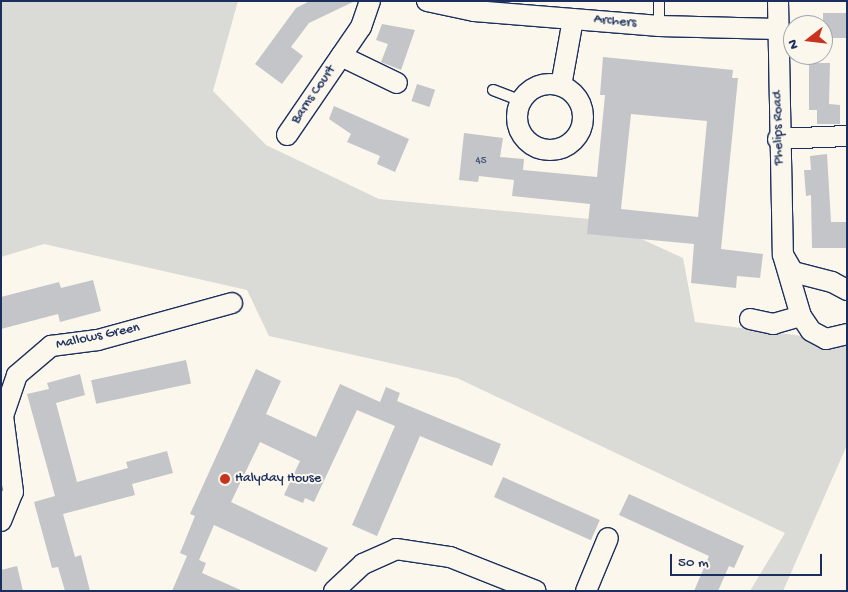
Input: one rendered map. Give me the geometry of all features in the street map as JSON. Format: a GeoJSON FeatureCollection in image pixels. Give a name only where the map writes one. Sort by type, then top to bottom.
{"type":"FeatureCollection","features":[{"type":"Feature","properties":{"kind":"street","name":"Barns Court"},"geometry":{"type":"LineString","coordinates":[[287,135],[361,28],[370,1]]}},
{"type":"Feature","properties":{"kind":"street"},"geometry":{"type":"LineString","coordinates":[[427,1],[459,4]]}},
{"type":"Feature","properties":{"kind":"street","name":"Phelips Road"},"geometry":{"type":"LineString","coordinates":[[778,1],[778,139],[783,255],[801,316]]}},
{"type":"Feature","properties":{"kind":"street","name":"Archers"},"geometry":{"type":"LineString","coordinates":[[459,4],[574,19],[659,26],[777,30]]}},
{"type":"Feature","properties":{"kind":"street"},"geometry":{"type":"LineString","coordinates":[[561,86],[574,19]]}},
{"type":"Feature","properties":{"kind":"street","name":"Barns Court"},"geometry":{"type":"LineString","coordinates":[[341,56],[397,84]]}},
{"type":"Feature","properties":{"kind":"street"},"geometry":{"type":"LineString","coordinates":[[538,86],[561,86],[577,99],[583,118],[576,138],[559,149],[538,148],[521,134],[518,123],[521,101],[538,86]]}},
{"type":"Feature","properties":{"kind":"street"},"geometry":{"type":"LineString","coordinates":[[778,139],[847,136]]}},
{"type":"Feature","properties":{"kind":"street"},"geometry":{"type":"LineString","coordinates":[[783,255],[793,272],[832,282],[847,290]]}},
{"type":"Feature","properties":{"kind":"street","name":"Mallows Green"},"geometry":{"type":"LineString","coordinates":[[1,521],[13,492],[2,418],[17,375],[51,346],[98,340],[232,303]]}},
{"type":"Feature","properties":{"kind":"street"},"geometry":{"type":"LineString","coordinates":[[750,320],[772,324],[801,316],[811,331],[826,339],[847,334]]}},
{"type":"Feature","properties":{"kind":"street"},"geometry":{"type":"LineString","coordinates":[[586,591],[608,538]]}},
{"type":"Feature","properties":{"kind":"street"},"geometry":{"type":"LineString","coordinates":[[334,591],[363,564],[396,549],[450,557],[536,591]]}},
{"type":"Feature","properties":{"kind":"lane"},"geometry":{"type":"LineString","coordinates":[[659,1],[659,26]]}},
{"type":"Feature","properties":{"kind":"lane"},"geometry":{"type":"LineString","coordinates":[[493,90],[521,101]]}},
{"type":"Feature","properties":{"kind":"shaded area"},"geometry":{"type":"Polygon","coordinates":[[[1,1],[238,1],[213,91],[266,145],[379,199],[600,220],[683,258],[695,322],[847,342],[847,445],[783,591],[750,591],[785,533],[457,378],[269,336],[247,290],[44,244],[1,257],[1,1]]]}},
{"type":"Feature","properties":{"kind":"building"},"geometry":{"type":"Polygon","coordinates":[[[310,1],[355,1],[309,23],[291,47],[303,56],[282,84],[255,64],[296,8],[310,1]]]}},
{"type":"Feature","properties":{"kind":"building"},"geometry":{"type":"Polygon","coordinates":[[[823,13],[847,13],[847,38],[833,38],[833,15],[823,15],[823,13]]]}},
{"type":"Feature","properties":{"kind":"building"},"geometry":{"type":"Polygon","coordinates":[[[382,24],[415,30],[401,70],[381,62],[388,44],[376,40],[382,24]]]}},
{"type":"Feature","properties":{"kind":"building"},"geometry":{"type":"Polygon","coordinates":[[[603,57],[733,70],[732,78],[738,78],[721,249],[763,254],[760,278],[737,276],[736,288],[691,283],[694,244],[587,234],[590,204],[512,196],[514,180],[479,176],[478,182],[459,180],[464,133],[503,138],[500,157],[524,159],[523,170],[597,177],[605,95],[600,95],[603,57]],[[631,114],[621,209],[698,217],[707,121],[631,114]]]}},
{"type":"Feature","properties":{"kind":"building"},"geometry":{"type":"Polygon","coordinates":[[[809,65],[830,65],[829,104],[840,105],[840,124],[817,124],[817,110],[809,110],[809,65]]]}},
{"type":"Feature","properties":{"kind":"building"},"geometry":{"type":"Polygon","coordinates":[[[417,84],[435,90],[430,107],[411,101],[417,84]]]}},
{"type":"Feature","properties":{"kind":"building"},"geometry":{"type":"Polygon","coordinates":[[[334,106],[409,139],[395,172],[377,164],[380,156],[347,142],[351,134],[329,119],[334,106]]]}},
{"type":"Feature","properties":{"kind":"building"},"geometry":{"type":"Polygon","coordinates":[[[827,154],[831,222],[847,222],[847,248],[812,248],[811,195],[806,196],[804,170],[811,170],[810,156],[827,154]]]}},
{"type":"Feature","properties":{"kind":"building"},"geometry":{"type":"Polygon","coordinates":[[[93,280],[101,311],[60,322],[58,314],[1,329],[1,297],[59,282],[61,288],[93,280]]]}},
{"type":"Feature","properties":{"kind":"building"},"geometry":{"type":"Polygon","coordinates":[[[186,360],[191,383],[96,404],[91,380],[186,360]]]}},
{"type":"Feature","properties":{"kind":"building","name":"Halyday House"},"geometry":{"type":"Polygon","coordinates":[[[256,369],[281,381],[266,414],[316,437],[340,384],[380,402],[386,387],[400,393],[397,401],[501,444],[492,466],[420,436],[377,536],[352,525],[395,426],[357,410],[314,502],[305,498],[303,503],[284,495],[300,461],[260,442],[231,502],[328,548],[316,572],[214,525],[199,560],[206,563],[202,573],[243,591],[172,591],[187,556],[180,553],[195,516],[190,514],[256,369]]]}},
{"type":"Feature","properties":{"kind":"building"},"geometry":{"type":"Polygon","coordinates":[[[80,374],[85,395],[56,403],[77,482],[128,468],[126,462],[167,451],[173,473],[132,484],[135,495],[63,514],[75,557],[81,555],[90,591],[65,591],[58,567],[52,568],[34,502],[55,496],[27,394],[49,389],[47,383],[80,374]]]}},
{"type":"Feature","properties":{"kind":"building"},"geometry":{"type":"Polygon","coordinates":[[[503,477],[600,520],[591,540],[494,497],[503,477]]]}},
{"type":"Feature","properties":{"kind":"building"},"geometry":{"type":"Polygon","coordinates":[[[629,494],[744,546],[734,568],[729,566],[718,591],[694,591],[709,556],[619,515],[629,494]]]}},
{"type":"Feature","properties":{"kind":"building"},"geometry":{"type":"Polygon","coordinates":[[[17,566],[23,591],[1,591],[1,570],[17,566]]]}},
{"type":"Feature","properties":{"kind":"place","name":"Halyday House"},"geometry":{"type":"Point","coordinates":[225,479]}}]}
